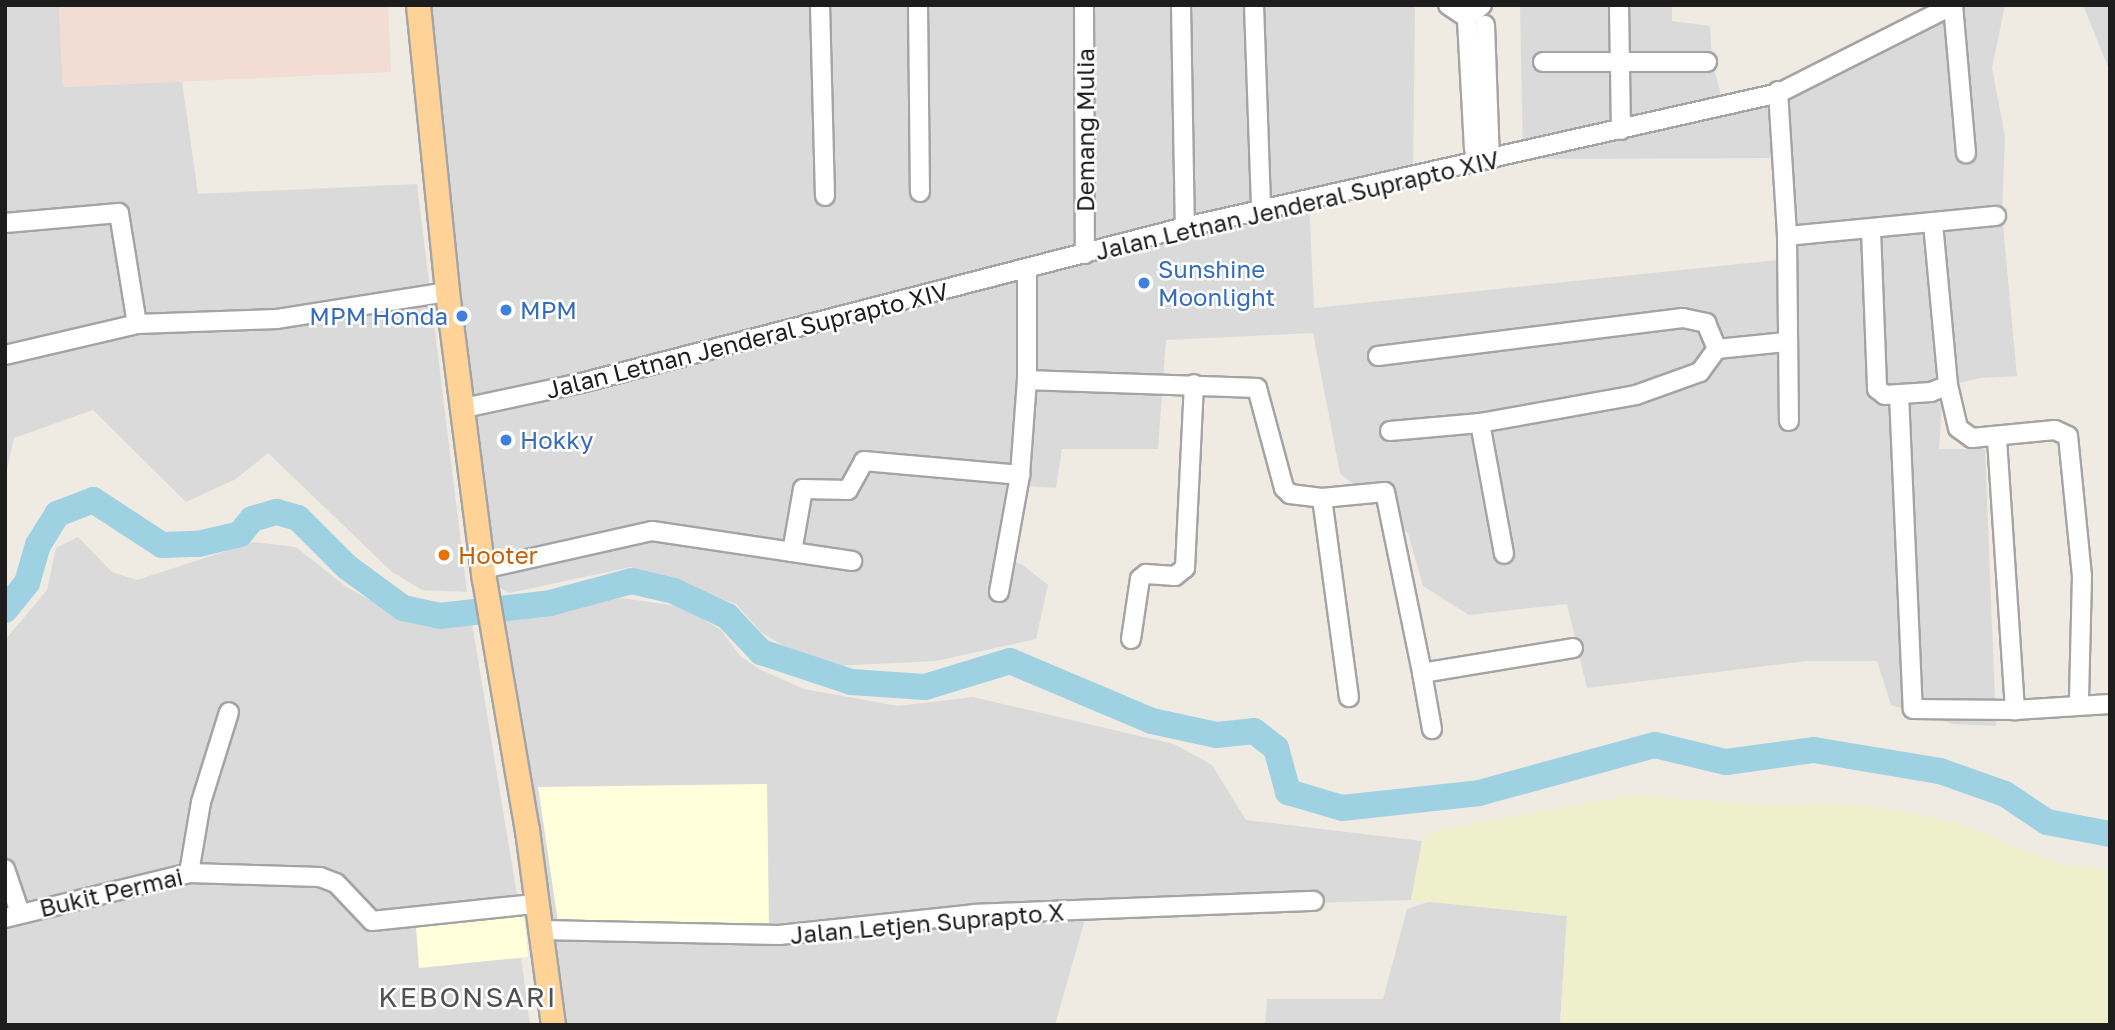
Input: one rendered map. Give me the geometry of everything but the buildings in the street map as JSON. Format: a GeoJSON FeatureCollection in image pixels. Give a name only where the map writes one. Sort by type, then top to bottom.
{"type":"FeatureCollection","features":[{"type":"Feature","properties":{"kind":"main road"},"geometry":{"type":"LineString","coordinates":[[418,5],[447,292],[484,574],[553,1025]]}},
{"type":"Feature","properties":{"kind":"street"},"geometry":{"type":"LineString","coordinates":[[820,5],[825,196]]}},
{"type":"Feature","properties":{"kind":"street"},"geometry":{"type":"LineString","coordinates":[[918,5],[920,192]]}},
{"type":"Feature","properties":{"kind":"street","name":"Demang Mulia"},"geometry":{"type":"LineString","coordinates":[[1084,5],[1085,254]]}},
{"type":"Feature","properties":{"kind":"street"},"geometry":{"type":"LineString","coordinates":[[1181,5],[1185,227]]}},
{"type":"Feature","properties":{"kind":"street"},"geometry":{"type":"LineString","coordinates":[[1254,5],[1261,209]]}},
{"type":"Feature","properties":{"kind":"street"},"geometry":{"type":"LineString","coordinates":[[1448,5],[1467,19],[1482,155]]}},
{"type":"Feature","properties":{"kind":"street"},"geometry":{"type":"LineString","coordinates":[[1467,19],[1482,5]]}},
{"type":"Feature","properties":{"kind":"street"},"geometry":{"type":"LineString","coordinates":[[1619,5],[1621,130]]}},
{"type":"Feature","properties":{"kind":"street"},"geometry":{"type":"LineString","coordinates":[[1953,5],[1966,153]]}},
{"type":"Feature","properties":{"kind":"street","name":"Jalan Letnan Jenderal Suprapto XIV"},"geometry":{"type":"LineString","coordinates":[[464,408],[581,383],[1027,271],[1185,227],[1482,155],[1621,130],[1779,92],[1953,5]]}},
{"type":"Feature","properties":{"kind":"street"},"geometry":{"type":"LineString","coordinates":[[1482,155],[1485,25]]}},
{"type":"Feature","properties":{"kind":"street"},"geometry":{"type":"LineString","coordinates":[[1543,62],[1707,62]]}},
{"type":"Feature","properties":{"kind":"street"},"geometry":{"type":"LineString","coordinates":[[1779,92],[1787,236],[1786,342],[1789,421]]}},
{"type":"Feature","properties":{"kind":"street"},"geometry":{"type":"LineString","coordinates":[[5,223],[119,213],[137,324]]}},
{"type":"Feature","properties":{"kind":"street"},"geometry":{"type":"LineString","coordinates":[[1787,236],[1996,216]]}},
{"type":"Feature","properties":{"kind":"street"},"geometry":{"type":"LineString","coordinates":[[1933,223],[1948,385],[1958,428],[1972,438],[1997,439],[2055,430],[2068,436],[2082,576],[2079,703]]}},
{"type":"Feature","properties":{"kind":"street"},"geometry":{"type":"LineString","coordinates":[[1871,230],[1877,389],[1899,394],[1948,385]]}},
{"type":"Feature","properties":{"kind":"street"},"geometry":{"type":"LineString","coordinates":[[999,592],[1020,475],[1027,380],[1027,271]]}},
{"type":"Feature","properties":{"kind":"street"},"geometry":{"type":"LineString","coordinates":[[5,355],[137,324],[277,319],[447,292]]}},
{"type":"Feature","properties":{"kind":"street"},"geometry":{"type":"LineString","coordinates":[[1378,356],[1683,318],[1706,323],[1717,349]]}},
{"type":"Feature","properties":{"kind":"street"},"geometry":{"type":"LineString","coordinates":[[1390,431],[1480,423],[1674,384],[1700,372],[1717,349],[1786,342]]}},
{"type":"Feature","properties":{"kind":"street"},"geometry":{"type":"LineString","coordinates":[[1027,380],[1194,384],[1261,391],[1284,488],[1298,498],[1385,492],[1432,729]]}},
{"type":"Feature","properties":{"kind":"street"},"geometry":{"type":"LineString","coordinates":[[1131,639],[1140,579],[1146,574],[1175,576],[1185,568],[1194,384]]}},
{"type":"Feature","properties":{"kind":"street"},"geometry":{"type":"LineString","coordinates":[[1899,394],[1910,704],[1923,711],[2015,710],[2079,703],[2110,704]]}},
{"type":"Feature","properties":{"kind":"street"},"geometry":{"type":"LineString","coordinates":[[1480,423],[1504,554]]}},
{"type":"Feature","properties":{"kind":"street"},"geometry":{"type":"LineString","coordinates":[[1997,439],[2015,710]]}},
{"type":"Feature","properties":{"kind":"street"},"geometry":{"type":"LineString","coordinates":[[792,552],[800,493],[808,488],[848,491],[864,461],[1020,475]]}},
{"type":"Feature","properties":{"kind":"street"},"geometry":{"type":"LineString","coordinates":[[1322,498],[1349,697]]}},
{"type":"Feature","properties":{"kind":"street"},"geometry":{"type":"LineString","coordinates":[[484,574],[652,531],[852,561]]}},
{"type":"Feature","properties":{"kind":"street"},"geometry":{"type":"LineString","coordinates":[[1422,673],[1573,648]]}},
{"type":"Feature","properties":{"kind":"street"},"geometry":{"type":"LineString","coordinates":[[189,873],[201,802],[229,712]]}},
{"type":"Feature","properties":{"kind":"street"},"geometry":{"type":"LineString","coordinates":[[5,869],[13,915]]}},
{"type":"Feature","properties":{"kind":"street","name":"Bukit Permai"},"geometry":{"type":"LineString","coordinates":[[13,915],[189,873],[320,877],[336,883],[372,921],[536,904]]}},
{"type":"Feature","properties":{"kind":"street","name":"Jalan Letjen Suprapto X"},"geometry":{"type":"LineString","coordinates":[[540,930],[779,935],[974,914],[1314,901]]}},
{"type":"Feature","properties":{"kind":"shaded area"},"geometry":{"type":"Polygon","coordinates":[[[5,5],[59,5],[63,87],[182,81],[198,194],[417,184],[467,592],[422,590],[392,572],[268,453],[236,479],[186,502],[93,410],[14,438],[5,478],[5,5]]]}},
{"type":"Feature","properties":{"kind":"shaded area"},"geometry":{"type":"Polygon","coordinates":[[[59,5],[388,5],[391,72],[63,87],[59,5]]]}},
{"type":"Feature","properties":{"kind":"shaded area"},"geometry":{"type":"Polygon","coordinates":[[[418,5],[1415,5],[1413,178],[1309,200],[1314,308],[1787,259],[1782,158],[1523,159],[1520,5],[1672,5],[1672,21],[1710,26],[1712,61],[1723,103],[1778,91],[1940,5],[2005,5],[1992,68],[2005,136],[2002,214],[2017,376],[1980,378],[1943,387],[1939,449],[1985,449],[1996,726],[1953,724],[1891,705],[1877,661],[1806,661],[1587,688],[1567,604],[1469,615],[1423,586],[1408,533],[1340,473],[1313,333],[1166,340],[1158,449],[1062,449],[1056,488],[1007,485],[1002,558],[1023,565],[1048,585],[1036,639],[936,661],[834,666],[788,649],[761,632],[736,604],[631,567],[509,593],[487,580],[418,5]]]}},
{"type":"Feature","properties":{"kind":"shaded area"},"geometry":{"type":"Polygon","coordinates":[[[2083,5],[2110,5],[2110,72],[2083,5]]]}},
{"type":"Feature","properties":{"kind":"shaded area"},"geometry":{"type":"Polygon","coordinates":[[[78,537],[112,572],[137,580],[254,542],[296,547],[345,586],[387,610],[425,626],[472,623],[517,895],[515,911],[530,1025],[5,1025],[5,640],[47,590],[56,548],[78,537]]]}},
{"type":"Feature","properties":{"kind":"shaded area"},"geometry":{"type":"Polygon","coordinates":[[[621,598],[678,606],[721,630],[740,656],[759,669],[804,689],[898,706],[973,697],[1174,744],[1212,765],[1246,820],[1422,841],[1411,900],[1088,909],[1055,1025],[560,1025],[502,622],[621,598]]]}},
{"type":"Feature","properties":{"kind":"shaded area"},"geometry":{"type":"Polygon","coordinates":[[[767,784],[769,928],[558,922],[538,787],[767,784]]]}},
{"type":"Feature","properties":{"kind":"shaded area"},"geometry":{"type":"Polygon","coordinates":[[[1632,795],[1766,805],[1844,804],[1915,814],[1962,825],[2062,865],[2110,869],[2110,1025],[1560,1025],[1567,916],[1411,900],[1422,841],[1435,831],[1632,795]]]}},
{"type":"Feature","properties":{"kind":"shaded area"},"geometry":{"type":"Polygon","coordinates":[[[1431,901],[1567,916],[1560,1025],[1265,1025],[1267,999],[1383,999],[1407,909],[1431,901]]]}},
{"type":"Feature","properties":{"kind":"shaded area"},"geometry":{"type":"Polygon","coordinates":[[[524,916],[528,957],[419,968],[416,926],[524,916]]]}},
{"type":"Feature","properties":{"kind":"waterway"},"geometry":{"type":"LineString","coordinates":[[5,610],[27,583],[38,545],[57,514],[93,500],[162,545],[198,544],[240,534],[252,519],[277,512],[298,518],[347,567],[403,608],[440,616],[550,603],[632,581],[674,591],[727,616],[761,652],[851,682],[925,687],[1010,661],[1152,721],[1217,735],[1254,731],[1276,748],[1288,792],[1342,808],[1479,793],[1655,745],[1726,762],[1814,750],[1940,771],[2005,794],[2047,822],[2110,834]]}},
{"type":"Feature","properties":{"kind":"place","name":"Sunshine Moonlight"},"geometry":{"type":"Point","coordinates":[1144,283]}},
{"type":"Feature","properties":{"kind":"place","name":"MPM"},"geometry":{"type":"Point","coordinates":[506,310]}},
{"type":"Feature","properties":{"kind":"place","name":"MPM Honda"},"geometry":{"type":"Point","coordinates":[462,316]}},
{"type":"Feature","properties":{"kind":"place","name":"Hokky"},"geometry":{"type":"Point","coordinates":[506,440]}},
{"type":"Feature","properties":{"kind":"place","name":"Hooter"},"geometry":{"type":"Point","coordinates":[444,555]}},
{"type":"Feature","properties":{"kind":"district","name":"KEBONSARI"},"geometry":{"type":"Point","coordinates":[468,997]}}]}
